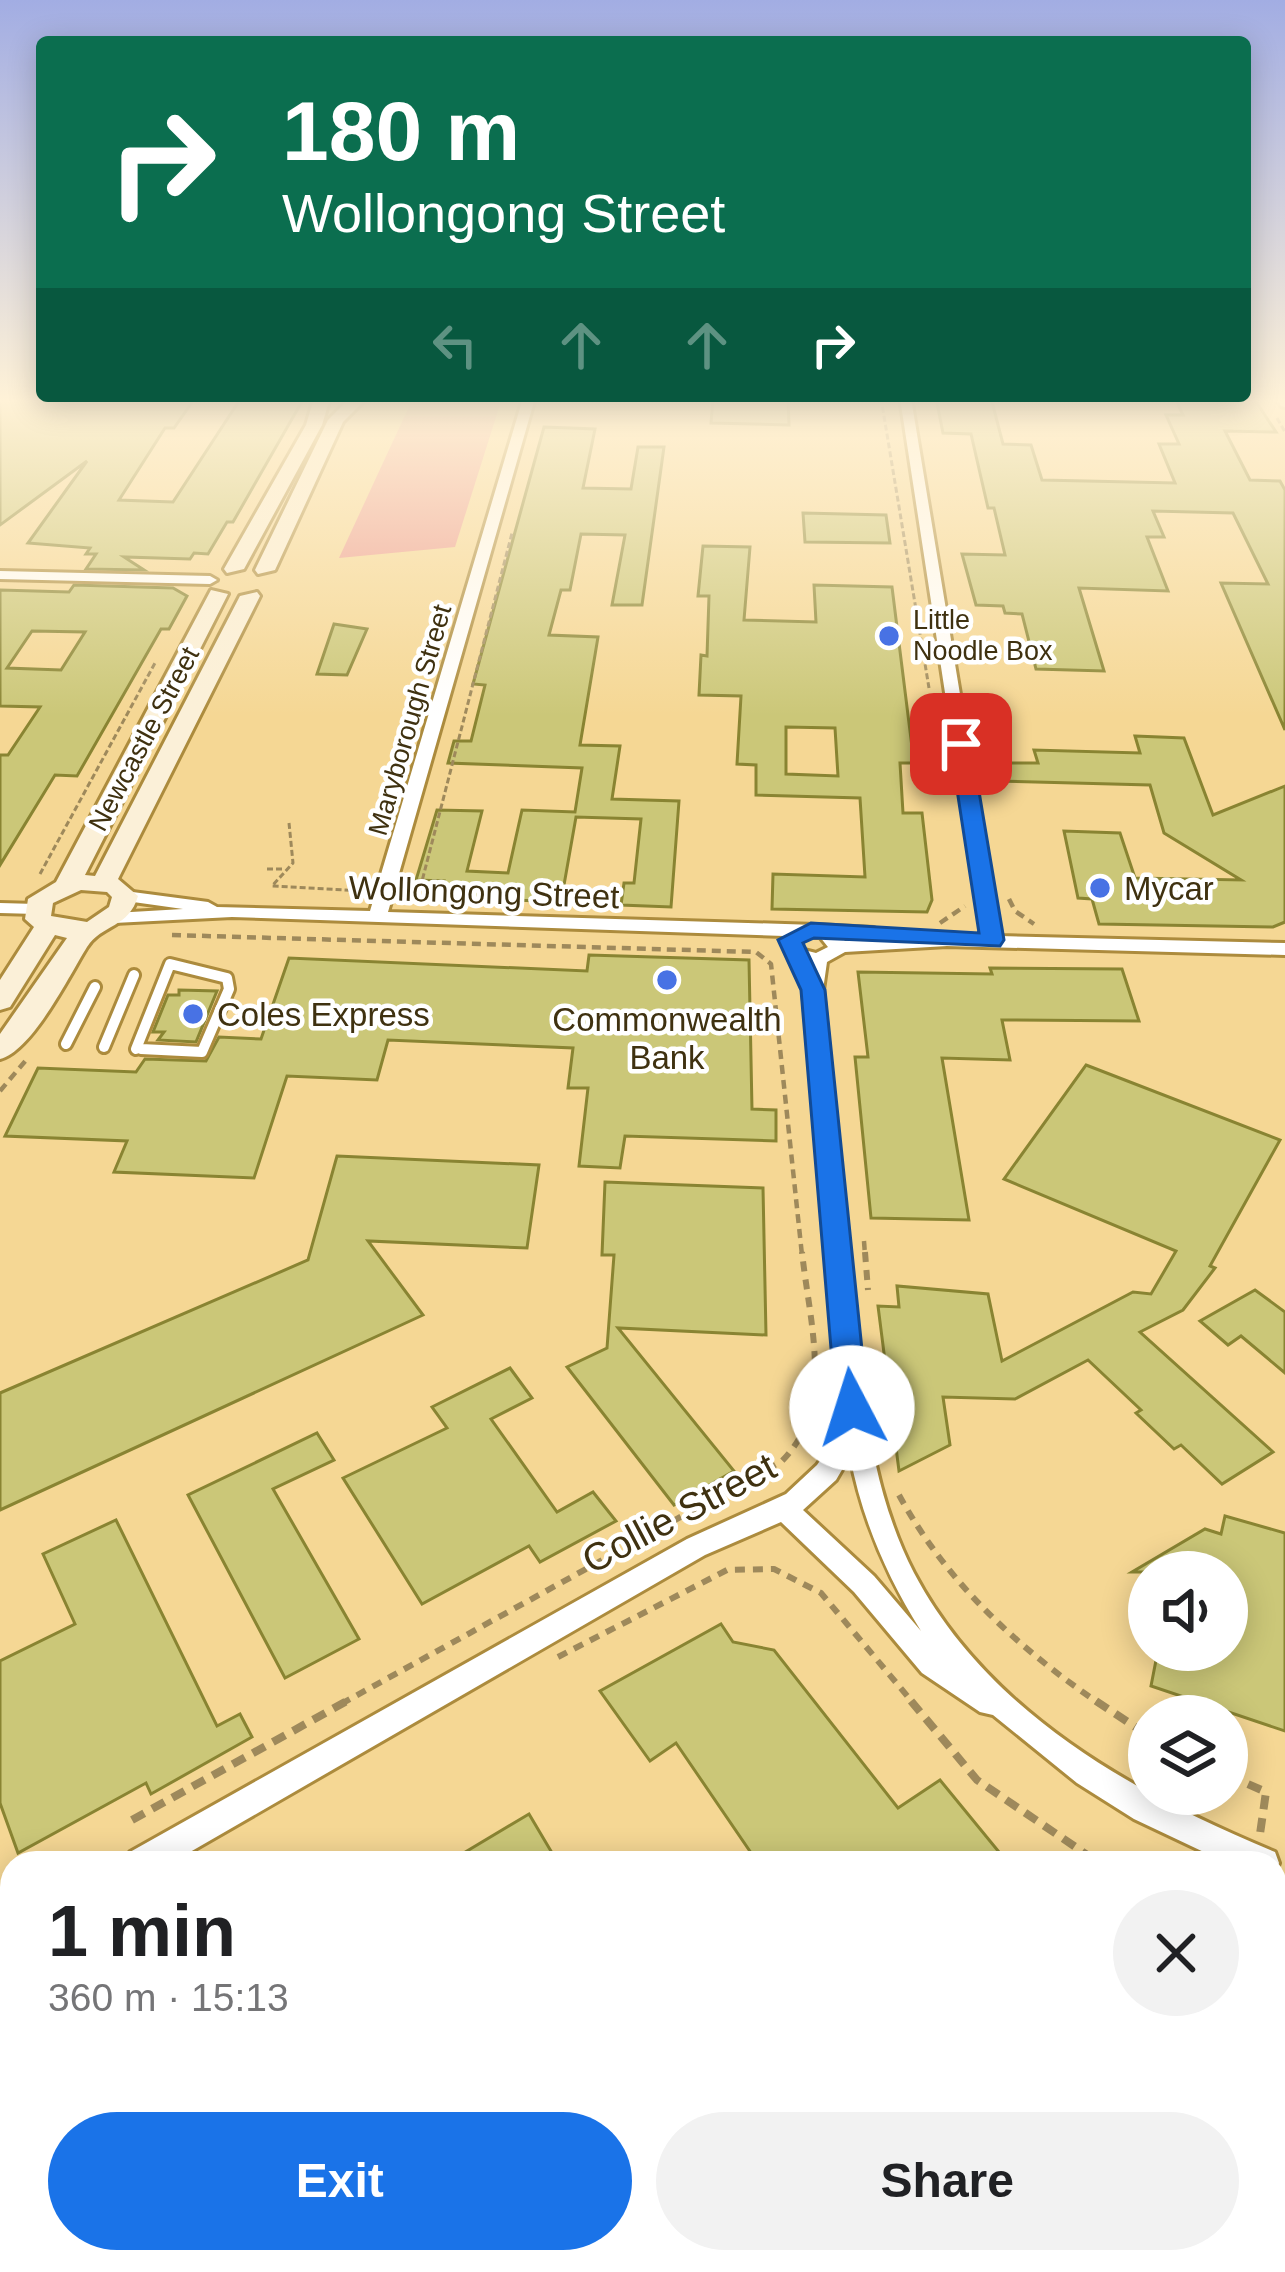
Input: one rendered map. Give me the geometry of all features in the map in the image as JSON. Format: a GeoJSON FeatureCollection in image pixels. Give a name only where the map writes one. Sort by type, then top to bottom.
{"type":"FeatureCollection","features":[{"type":"Feature","properties":{"kind":"main road"},"geometry":{"type":"LineString","coordinates":[[214,587],[234,569],[270,504]]}},
{"type":"Feature","properties":{"kind":"main road"},"geometry":{"type":"LineString","coordinates":[[234,569],[265,570],[296,504]]}},
{"type":"Feature","properties":{"kind":"main road","name":"Newcastle Street"},"geometry":{"type":"LineString","coordinates":[[115,898],[250,596],[274,584],[274,576],[265,570]]}},
{"type":"Feature","properties":{"kind":"main road"},"geometry":{"type":"LineString","coordinates":[[214,587],[250,596]]}},
{"type":"Feature","properties":{"kind":"main road","name":"Newcastle Street"},"geometry":{"type":"LineString","coordinates":[[68,884],[214,587]]}},
{"type":"Feature","properties":{"kind":"main road"},"geometry":{"type":"LineString","coordinates":[[0,1001],[52,890],[68,884],[115,898],[85,930],[19,1031],[14,1054]]}},
{"type":"Feature","properties":{"kind":"main road"},"geometry":{"type":"LineString","coordinates":[[42,918],[85,930]]}},
{"type":"Feature","properties":{"kind":"street","name":"Maryborough Street"},"geometry":{"type":"LineString","coordinates":[[377,918],[499,504]]}},
{"type":"Feature","properties":{"kind":"street"},"geometry":{"type":"LineString","coordinates":[[923,504],[992,940]]}},
{"type":"Feature","properties":{"kind":"street"},"geometry":{"type":"LineString","coordinates":[[0,575],[214,587]]}},
{"type":"Feature","properties":{"kind":"street","name":"Wollongong Street"},"geometry":{"type":"LineString","coordinates":[[115,898],[232,912],[734,932],[940,932],[992,940],[1285,949]]}},
{"type":"Feature","properties":{"kind":"street"},"geometry":{"type":"LineString","coordinates":[[0,908],[42,918]]}},
{"type":"Feature","properties":{"kind":"street"},"geometry":{"type":"LineString","coordinates":[[810,930],[833,937],[838,947],[831,956],[803,954],[794,935],[810,930]]}},
{"type":"Feature","properties":{"kind":"street","name":"Wollongong Street"},"geometry":{"type":"LineString","coordinates":[[734,932],[803,954]]}},
{"type":"Feature","properties":{"kind":"street","name":"Wollongong Street"},"geometry":{"type":"LineString","coordinates":[[838,947],[940,932]]}},
{"type":"Feature","properties":{"kind":"street","name":"Collie Street"},"geometry":{"type":"LineString","coordinates":[[162,1851],[696,1547],[784,1509],[807,1494],[838,1455],[852,1408],[813,990],[803,954]]}},
{"type":"Feature","properties":{"kind":"street"},"geometry":{"type":"LineString","coordinates":[[852,1408],[879,1522],[901,1569],[927,1616],[1010,1716]]}},
{"type":"Feature","properties":{"kind":"street"},"geometry":{"type":"LineString","coordinates":[[784,1509],[864,1584],[932,1664],[1058,1755],[1157,1814],[1239,1851]]}},
{"type":"Feature","properties":{"kind":"lane"},"geometry":{"type":"LineString","coordinates":[[170,964],[227,978],[229,989],[202,1052],[139,1049],[170,964]]}},
{"type":"Feature","properties":{"kind":"lane"},"geometry":{"type":"LineString","coordinates":[[104,1047],[134,975]]}},
{"type":"Feature","properties":{"kind":"lane"},"geometry":{"type":"LineString","coordinates":[[66,1044],[95,987]]}},
{"type":"Feature","properties":{"kind":"path"},"geometry":{"type":"LineString","coordinates":[[898,504],[931,697]]}},
{"type":"Feature","properties":{"kind":"path"},"geometry":{"type":"LineString","coordinates":[[436,900],[426,898],[421,884],[517,514]]}},
{"type":"Feature","properties":{"kind":"path"},"geometry":{"type":"LineString","coordinates":[[289,823],[293,863],[272,886],[362,891]]}},
{"type":"Feature","properties":{"kind":"path"},"geometry":{"type":"LineString","coordinates":[[267,868],[286,869]]}},
{"type":"Feature","properties":{"kind":"path"},"geometry":{"type":"LineString","coordinates":[[1005,880],[1015,911],[1042,927]]}},
{"type":"Feature","properties":{"kind":"path"},"geometry":{"type":"LineString","coordinates":[[940,932],[965,905]]}},
{"type":"Feature","properties":{"kind":"path"},"geometry":{"type":"LineString","coordinates":[[132,1820],[782,1461],[796,1448],[817,1397],[771,964],[756,952],[170,935]]}},
{"type":"Feature","properties":{"kind":"path"},"geometry":{"type":"LineString","coordinates":[[0,1091],[14,1054]]}},
{"type":"Feature","properties":{"kind":"path"},"geometry":{"type":"LineString","coordinates":[[864,1241],[870,1312]]}},
{"type":"Feature","properties":{"kind":"path"},"geometry":{"type":"LineString","coordinates":[[893,1481],[906,1510],[956,1578],[1025,1651],[1128,1722]]}},
{"type":"Feature","properties":{"kind":"path"},"geometry":{"type":"LineString","coordinates":[[543,1666],[727,1570],[751,1565],[790,1574],[831,1603],[977,1780],[1081,1851]]}},
{"type":"Feature","properties":{"kind":"path"},"geometry":{"type":"LineString","coordinates":[[1248,1784],[1266,1792],[1269,1851]]}},
{"type":"Feature","properties":{"kind":"shaded area"},"geometry":{"type":"Polygon","coordinates":[[[0,504],[1285,504],[1285,1851],[0,1851],[0,504]]]}},
{"type":"Feature","properties":{"kind":"shaded area"},"geometry":{"type":"Polygon","coordinates":[[[364,504],[469,504],[455,547],[339,558],[364,504]]]}},
{"type":"Feature","properties":{"kind":"building"},"geometry":{"type":"Polygon","coordinates":[[[0,504],[29,504],[0,525],[0,504]]]}},
{"type":"Feature","properties":{"kind":"building"},"geometry":{"type":"Polygon","coordinates":[[[56,504],[243,504],[208,554],[194,553],[190,559],[124,557],[144,570],[86,569],[96,554],[86,554],[90,548],[28,543],[56,504]]]}},
{"type":"Feature","properties":{"kind":"building"},"geometry":{"type":"Polygon","coordinates":[[[523,504],[656,504],[642,605],[612,605],[625,535],[581,534],[570,590],[561,590],[549,635],[598,637],[580,745],[620,746],[612,799],[679,801],[671,907],[621,905],[624,883],[634,883],[641,819],[576,817],[561,902],[440,897],[444,881],[416,880],[437,810],[482,811],[467,871],[508,873],[522,810],[575,812],[582,768],[448,763],[454,741],[471,741],[485,685],[473,684],[523,504]]]}},
{"type":"Feature","properties":{"kind":"building"},"geometry":{"type":"Polygon","coordinates":[[[987,504],[1285,504],[1285,730],[1221,583],[1268,584],[1233,513],[1153,511],[1164,537],[1147,537],[1168,591],[1079,588],[1104,671],[1036,669],[1022,614],[1005,613],[1003,606],[976,605],[962,554],[1005,555],[994,508],[987,504]]]}},
{"type":"Feature","properties":{"kind":"building"},"geometry":{"type":"Polygon","coordinates":[[[803,513],[886,515],[890,543],[805,542],[803,513]]]}},
{"type":"Feature","properties":{"kind":"building"},"geometry":{"type":"Polygon","coordinates":[[[703,546],[750,547],[744,620],[816,622],[814,585],[892,587],[914,763],[900,763],[903,813],[922,813],[932,900],[927,912],[772,909],[773,874],[865,877],[860,798],[756,795],[756,765],[737,764],[741,696],[699,695],[701,655],[707,656],[709,596],[698,596],[703,546]],[[786,727],[786,774],[838,776],[835,728],[786,727]]]}},
{"type":"Feature","properties":{"kind":"building"},"geometry":{"type":"Polygon","coordinates":[[[74,585],[173,588],[187,596],[169,629],[161,629],[77,776],[55,775],[0,865],[0,755],[8,755],[40,707],[0,706],[0,590],[69,592],[74,585]],[[32,631],[7,668],[61,670],[85,632],[32,631]]]}},
{"type":"Feature","properties":{"kind":"building"},"geometry":{"type":"Polygon","coordinates":[[[334,624],[367,629],[347,675],[317,674],[334,624]]]}},
{"type":"Feature","properties":{"kind":"building"},"geometry":{"type":"Polygon","coordinates":[[[1135,736],[1184,738],[1213,815],[1285,786],[1285,922],[1273,927],[1099,924],[1092,899],[1078,898],[1064,831],[1120,833],[1135,878],[1241,880],[1164,833],[1150,785],[995,781],[995,763],[1038,763],[1034,750],[1140,753],[1135,736]]]}},
{"type":"Feature","properties":{"kind":"building"},"geometry":{"type":"Polygon","coordinates":[[[589,955],[749,960],[752,1109],[776,1110],[776,1141],[625,1136],[620,1168],[579,1166],[588,1088],[568,1088],[573,1048],[388,1040],[377,1080],[287,1076],[254,1178],[114,1172],[127,1141],[5,1136],[38,1068],[136,1072],[145,1059],[206,1061],[219,1037],[261,1039],[289,958],[587,971],[589,955]]]}},
{"type":"Feature","properties":{"kind":"building"},"geometry":{"type":"Polygon","coordinates":[[[990,968],[1122,969],[1139,1021],[1002,1020],[1010,1060],[942,1058],[969,1220],[871,1218],[855,1057],[868,1057],[858,972],[992,974],[990,968]]]}},
{"type":"Feature","properties":{"kind":"building","name":"Coles Express"},"geometry":{"type":"Polygon","coordinates":[[[179,990],[217,991],[196,1042],[158,1040],[164,1032],[153,1032],[168,995],[179,995],[179,990]]]}},
{"type":"Feature","properties":{"kind":"building"},"geometry":{"type":"Polygon","coordinates":[[[1086,1065],[1280,1140],[1210,1266],[1215,1268],[1183,1310],[1140,1332],[1273,1452],[1222,1484],[1181,1445],[1174,1449],[1088,1360],[1015,1399],[943,1397],[950,1445],[899,1471],[878,1306],[899,1307],[897,1286],[988,1294],[1002,1361],[1133,1292],[1151,1294],[1176,1251],[1004,1179],[1086,1065]]]}},
{"type":"Feature","properties":{"kind":"building"},"geometry":{"type":"Polygon","coordinates":[[[337,1156],[539,1165],[527,1248],[368,1241],[423,1315],[0,1510],[0,1393],[308,1260],[337,1156]]]}},
{"type":"Feature","properties":{"kind":"building"},"geometry":{"type":"Polygon","coordinates":[[[605,1182],[763,1188],[766,1335],[618,1328],[734,1471],[674,1505],[567,1367],[607,1348],[614,1255],[602,1255],[605,1182]]]}},
{"type":"Feature","properties":{"kind":"building"},"geometry":{"type":"Polygon","coordinates":[[[1255,1290],[1285,1312],[1285,1373],[1241,1336],[1228,1345],[1200,1321],[1255,1290]]]}},
{"type":"Feature","properties":{"kind":"building"},"geometry":{"type":"Polygon","coordinates":[[[510,1368],[532,1398],[491,1419],[557,1512],[593,1492],[616,1521],[540,1562],[529,1546],[422,1604],[343,1478],[447,1428],[432,1407],[510,1368]]]}},
{"type":"Feature","properties":{"kind":"building"},"geometry":{"type":"Polygon","coordinates":[[[317,1433],[334,1460],[273,1489],[359,1639],[285,1678],[188,1495],[317,1433]]]}},
{"type":"Feature","properties":{"kind":"building"},"geometry":{"type":"Polygon","coordinates":[[[1225,1516],[1285,1533],[1285,1731],[1248,1719],[1248,1695],[1178,1695],[1151,1686],[1154,1671],[1248,1671],[1248,1551],[1168,1551],[1205,1529],[1221,1534],[1225,1516]]]}},
{"type":"Feature","properties":{"kind":"building"},"geometry":{"type":"Polygon","coordinates":[[[116,1520],[217,1726],[240,1714],[252,1737],[151,1794],[146,1783],[17,1851],[0,1803],[0,1661],[75,1624],[43,1554],[116,1520]]]}},
{"type":"Feature","properties":{"kind":"building"},"geometry":{"type":"Polygon","coordinates":[[[721,1624],[733,1642],[774,1650],[898,1808],[940,1780],[998,1851],[750,1851],[676,1743],[650,1761],[600,1691],[721,1624]]]}},
{"type":"Feature","properties":{"kind":"building"},"geometry":{"type":"Polygon","coordinates":[[[529,1814],[551,1851],[467,1851],[529,1814]]]}},
{"type":"Feature","properties":{"kind":"place","name":"Little Noodle Box"},"geometry":{"type":"Point","coordinates":[889,636]}},
{"type":"Feature","properties":{"kind":"place","name":"Mycar"},"geometry":{"type":"Point","coordinates":[1100,888]}},
{"type":"Feature","properties":{"kind":"place","name":"Commonwealth Bank"},"geometry":{"type":"Point","coordinates":[667,980]}},
{"type":"Feature","properties":{"kind":"place","name":"Coles Express"},"geometry":{"type":"Point","coordinates":[193,1014]}},
{"type":"Feature","properties":{"kind":"route"},"geometry":{"type":"LineString","coordinates":[[852,1408],[813,990],[790,940],[811,930],[992,940],[961,744]]}}]}
